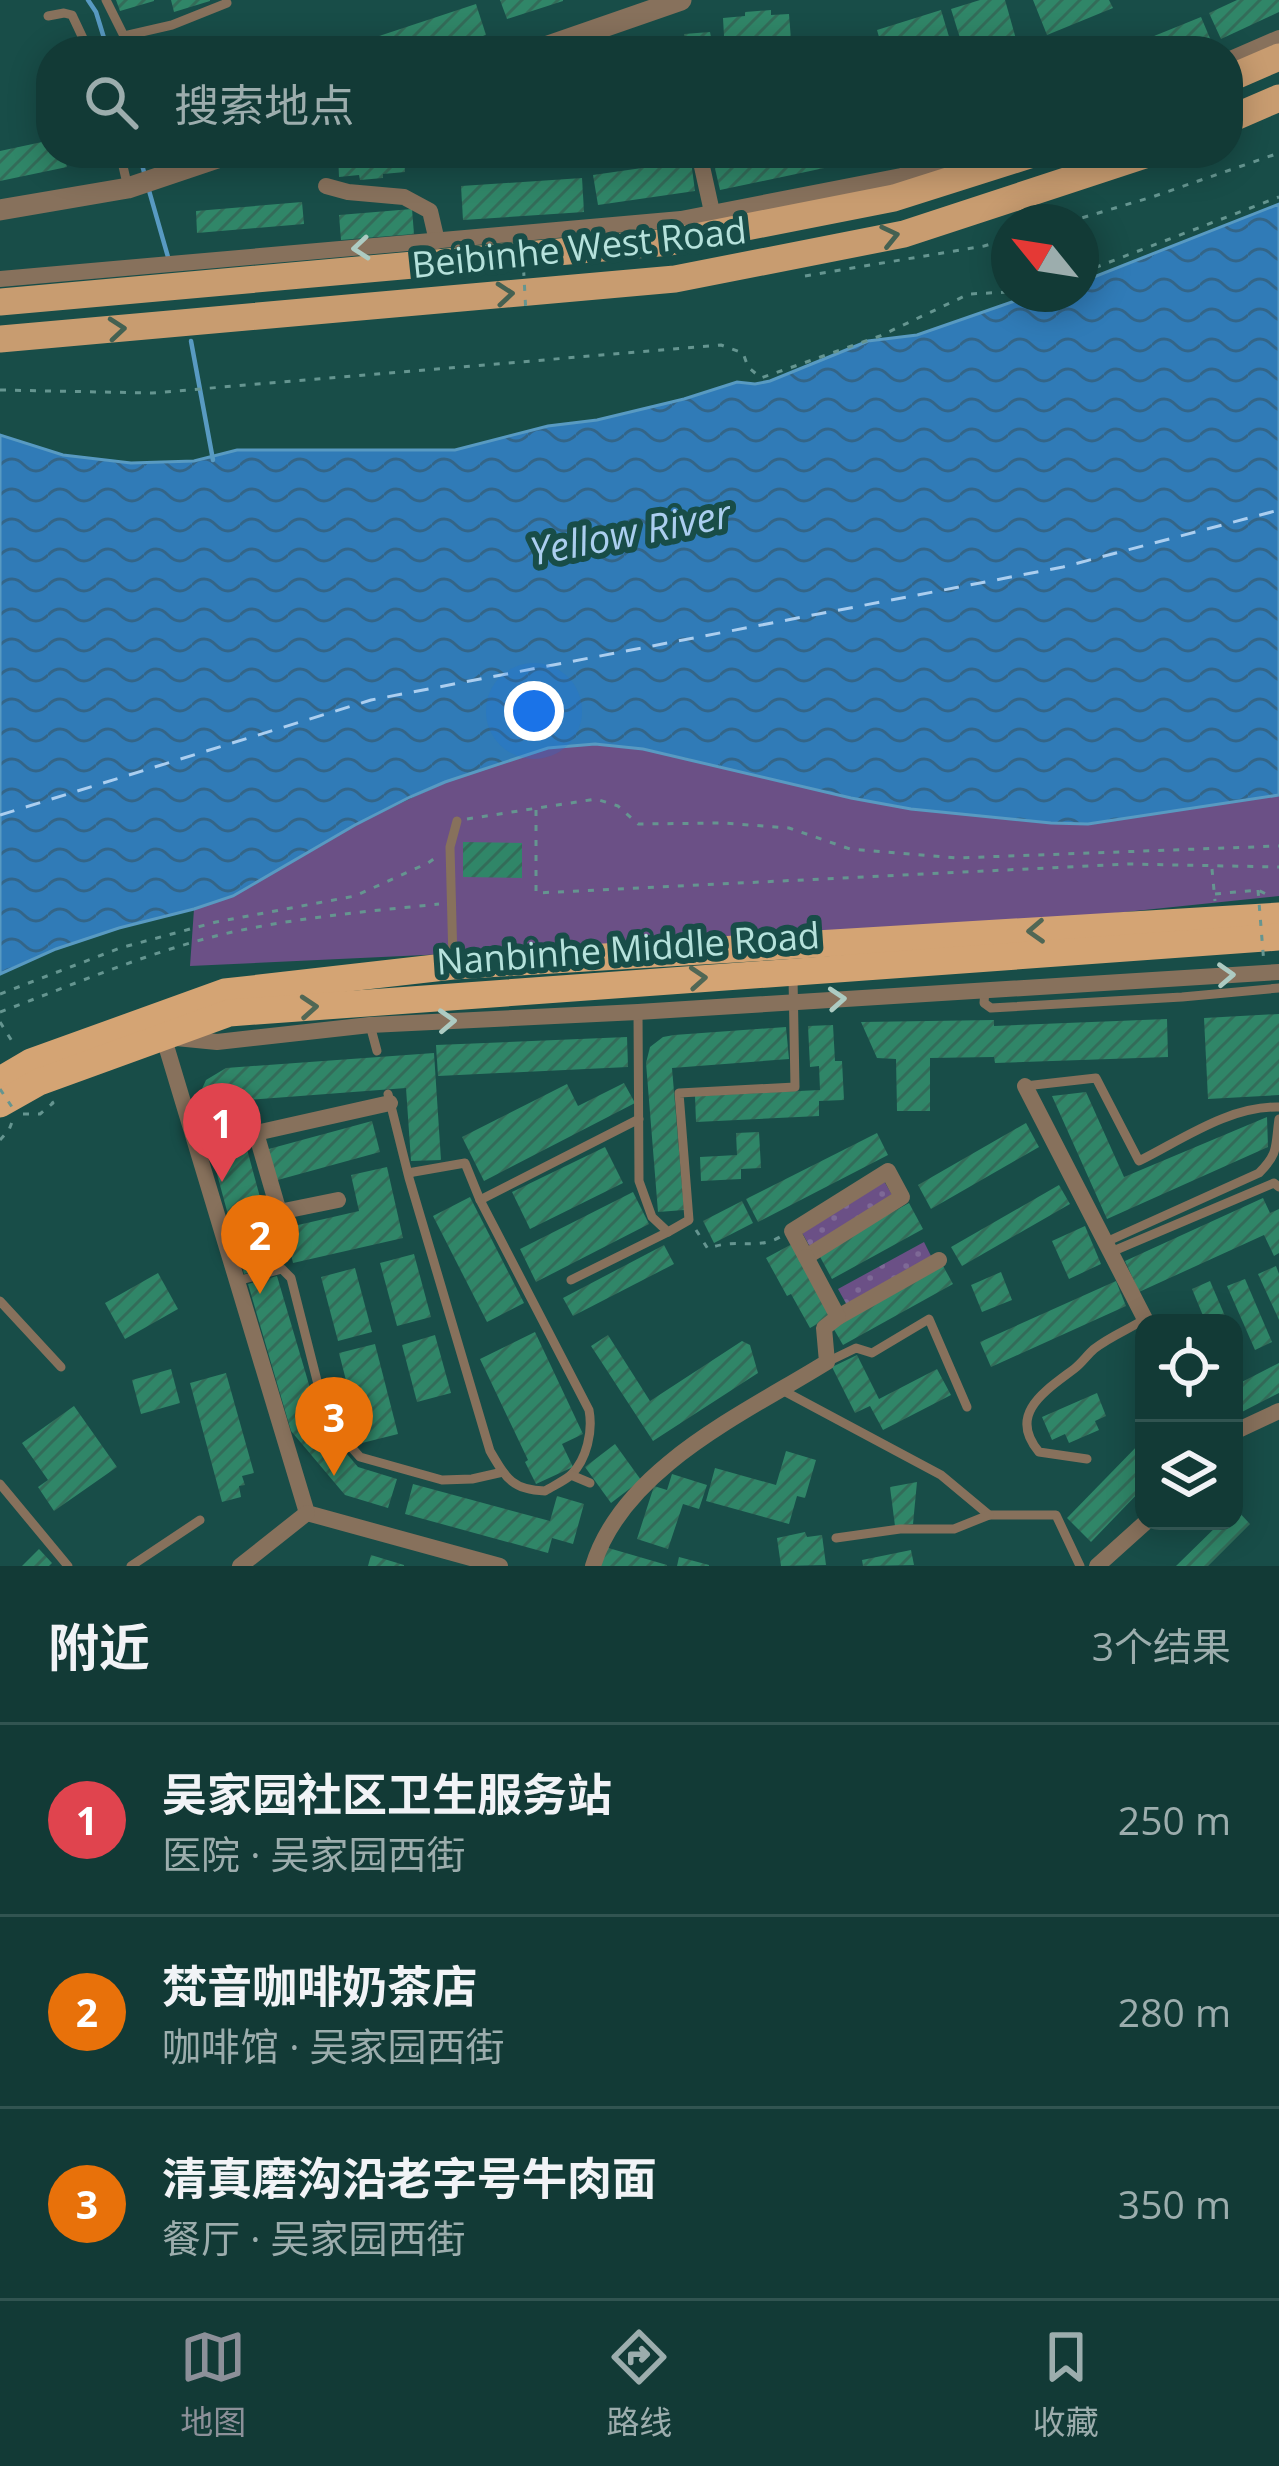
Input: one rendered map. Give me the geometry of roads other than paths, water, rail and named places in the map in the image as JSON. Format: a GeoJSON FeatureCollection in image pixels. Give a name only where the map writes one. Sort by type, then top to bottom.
{"type":"FeatureCollection","features":[{"type":"Feature","properties":{"kind":"highway","name":"Nanbinhe Middle Road"},"geometry":{"type":"LineString","coordinates":[[7,1107],[38,1082],[225,992],[453,966],[1216,907],[1279,916]]}},
{"type":"Feature","properties":{"kind":"highway","name":"Nanbinhe Middle Road"},"geometry":{"type":"LineString","coordinates":[[0,1084],[31,1062],[229,1013],[1279,938]]}},
{"type":"Feature","properties":{"kind":"main road"},"geometry":{"type":"LineString","coordinates":[[1243,73],[1279,57]]}},
{"type":"Feature","properties":{"kind":"main road"},"geometry":{"type":"LineString","coordinates":[[1243,114],[1279,98]]}},
{"type":"Feature","properties":{"kind":"main road","name":"Beibinhe West Road"},"geometry":{"type":"LineString","coordinates":[[0,302],[670,242],[715,224],[894,198],[989,168]]}},
{"type":"Feature","properties":{"kind":"main road","name":"Beibinhe West Road"},"geometry":{"type":"LineString","coordinates":[[0,339],[675,279],[904,234],[1105,168]]}},
{"type":"Feature","properties":{"kind":"street"},"geometry":{"type":"LineString","coordinates":[[577,36],[681,0]]}},
{"type":"Feature","properties":{"kind":"street"},"geometry":{"type":"LineString","coordinates":[[1243,54],[1279,38]]}},
{"type":"Feature","properties":{"kind":"street"},"geometry":{"type":"LineString","coordinates":[[0,210],[142,184],[188,168]]}},
{"type":"Feature","properties":{"kind":"street"},"geometry":{"type":"LineString","coordinates":[[702,168],[715,224]]}},
{"type":"Feature","properties":{"kind":"street"},"geometry":{"type":"LineString","coordinates":[[0,279],[681,219],[715,224],[926,168]]}},
{"type":"Feature","properties":{"kind":"street"},"geometry":{"type":"LineString","coordinates":[[326,186],[404,197],[430,211],[437,241]]}},
{"type":"Feature","properties":{"kind":"street"},"geometry":{"type":"LineString","coordinates":[[160,1027],[218,1042],[370,1025],[638,1012],[1272,968]]}},
{"type":"Feature","properties":{"kind":"street"},"geometry":{"type":"LineString","coordinates":[[160,1027],[214,1191],[308,1513]]}},
{"type":"Feature","properties":{"kind":"street"},"geometry":{"type":"LineString","coordinates":[[1024,1086],[1142,1314]]}},
{"type":"Feature","properties":{"kind":"street"},"geometry":{"type":"LineString","coordinates":[[338,1200],[279,1212],[263,1178],[256,1133],[389,1098]]}},
{"type":"Feature","properties":{"kind":"street"},"geometry":{"type":"LineString","coordinates":[[806,1257],[902,1197],[888,1171],[792,1231],[838,1317]]}},
{"type":"Feature","properties":{"kind":"street"},"geometry":{"type":"LineString","coordinates":[[593,1566],[634,1493],[680,1452],[827,1362],[824,1328],[939,1260]]}},
{"type":"Feature","properties":{"kind":"street"},"geometry":{"type":"LineString","coordinates":[[1243,1428],[1279,1411]]}},
{"type":"Feature","properties":{"kind":"street"},"geometry":{"type":"LineString","coordinates":[[308,1513],[469,1562],[500,1566]]}},
{"type":"Feature","properties":{"kind":"street"},"geometry":{"type":"LineString","coordinates":[[240,1566],[308,1513]]}},
{"type":"Feature","properties":{"kind":"street"},"geometry":{"type":"LineString","coordinates":[[1096,1566],[1137,1530]]}},
{"type":"Feature","properties":{"kind":"lane"},"geometry":{"type":"LineString","coordinates":[[106,0],[124,36],[172,25],[227,3]]}},
{"type":"Feature","properties":{"kind":"lane"},"geometry":{"type":"LineString","coordinates":[[48,16],[72,16],[82,36]]}},
{"type":"Feature","properties":{"kind":"lane"},"geometry":{"type":"LineString","coordinates":[[131,168],[142,184]]}},
{"type":"Feature","properties":{"kind":"lane"},"geometry":{"type":"LineString","coordinates":[[453,966],[450,847],[458,820]]}},
{"type":"Feature","properties":{"kind":"lane"},"geometry":{"type":"LineString","coordinates":[[571,1280],[689,1220],[680,1093],[795,1087],[793,971]]}},
{"type":"Feature","properties":{"kind":"lane"},"geometry":{"type":"LineString","coordinates":[[985,990],[984,1003],[991,1008],[1279,988]]}},
{"type":"Feature","properties":{"kind":"lane"},"geometry":{"type":"LineString","coordinates":[[638,1012],[639,1181],[652,1217],[668,1232]]}},
{"type":"Feature","properties":{"kind":"lane"},"geometry":{"type":"LineString","coordinates":[[370,1025],[376,1051]]}},
{"type":"Feature","properties":{"kind":"lane"},"geometry":{"type":"LineString","coordinates":[[1024,1086],[1096,1078],[1139,1161],[1240,1111],[1279,1107]]}},
{"type":"Feature","properties":{"kind":"lane"},"geometry":{"type":"LineString","coordinates":[[389,1098],[408,1173],[490,1451],[515,1486],[545,1491],[571,1475],[581,1459],[592,1429],[590,1410],[465,1163],[408,1173]]}},
{"type":"Feature","properties":{"kind":"lane"},"geometry":{"type":"LineString","coordinates":[[480,1200],[638,1119]]}},
{"type":"Feature","properties":{"kind":"lane"},"geometry":{"type":"LineString","coordinates":[[1109,1247],[1274,1162],[1279,1119]]}},
{"type":"Feature","properties":{"kind":"lane"},"geometry":{"type":"LineString","coordinates":[[1109,1247],[1274,1183],[1279,1187]]}},
{"type":"Feature","properties":{"kind":"lane"},"geometry":{"type":"LineString","coordinates":[[237,1282],[282,1270],[292,1278],[327,1420],[360,1457],[442,1480],[502,1472]]}},
{"type":"Feature","properties":{"kind":"lane"},"geometry":{"type":"LineString","coordinates":[[0,1301],[61,1367]]}},
{"type":"Feature","properties":{"kind":"lane"},"geometry":{"type":"LineString","coordinates":[[827,1362],[856,1348],[872,1353],[929,1319],[967,1406]]}},
{"type":"Feature","properties":{"kind":"lane"},"geometry":{"type":"LineString","coordinates":[[1087,1460],[1034,1447],[1027,1419],[1032,1404],[1081,1365],[1092,1350],[1135,1327]]}},
{"type":"Feature","properties":{"kind":"lane"},"geometry":{"type":"LineString","coordinates":[[782,1390],[941,1475],[989,1516]]}},
{"type":"Feature","properties":{"kind":"lane"},"geometry":{"type":"LineString","coordinates":[[571,1475],[590,1483]]}},
{"type":"Feature","properties":{"kind":"lane"},"geometry":{"type":"LineString","coordinates":[[0,1484],[68,1566]]}},
{"type":"Feature","properties":{"kind":"lane"},"geometry":{"type":"LineString","coordinates":[[836,1538],[900,1529],[954,1529],[1011,1513],[1056,1515],[1079,1566]]}},
{"type":"Feature","properties":{"kind":"lane"},"geometry":{"type":"LineString","coordinates":[[131,1566],[200,1520]]}},
{"type":"Feature","properties":{"kind":"water","name":"Yellow River"},"geometry":{"type":"Polygon","coordinates":[[[1279,204],[1279,795],[1088,824],[1051,823],[911,809],[643,749],[595,744],[548,748],[410,797],[233,896],[56,949],[0,974],[0,435],[63,455],[131,463],[194,461],[237,450],[455,450],[548,426],[597,420],[737,382],[770,381],[868,341],[917,335],[991,309],[1099,312],[1099,275],[1279,204]]]}},
{"type":"Feature","properties":{"kind":"waterway"},"geometry":{"type":"LineString","coordinates":[[88,0],[103,36]]}},
{"type":"Feature","properties":{"kind":"waterway"},"geometry":{"type":"LineString","coordinates":[[143,168],[145,176]]}},
{"type":"Feature","properties":{"kind":"waterway"},"geometry":{"type":"LineString","coordinates":[[148,187],[168,257]]}},
{"type":"Feature","properties":{"kind":"waterway"},"geometry":{"type":"LineString","coordinates":[[191,341],[213,460]]}},
{"type":"Feature","properties":{"kind":"place","name":"吴家园社区卫生服务站"},"geometry":{"type":"Point","coordinates":[222,1182]}},
{"type":"Feature","properties":{"kind":"place","name":"梵音咖啡奶茶店"},"geometry":{"type":"Point","coordinates":[260,1294]}},
{"type":"Feature","properties":{"kind":"place","name":"清真磨沟沿老字号牛肉面"},"geometry":{"type":"Point","coordinates":[334,1476]}}]}
